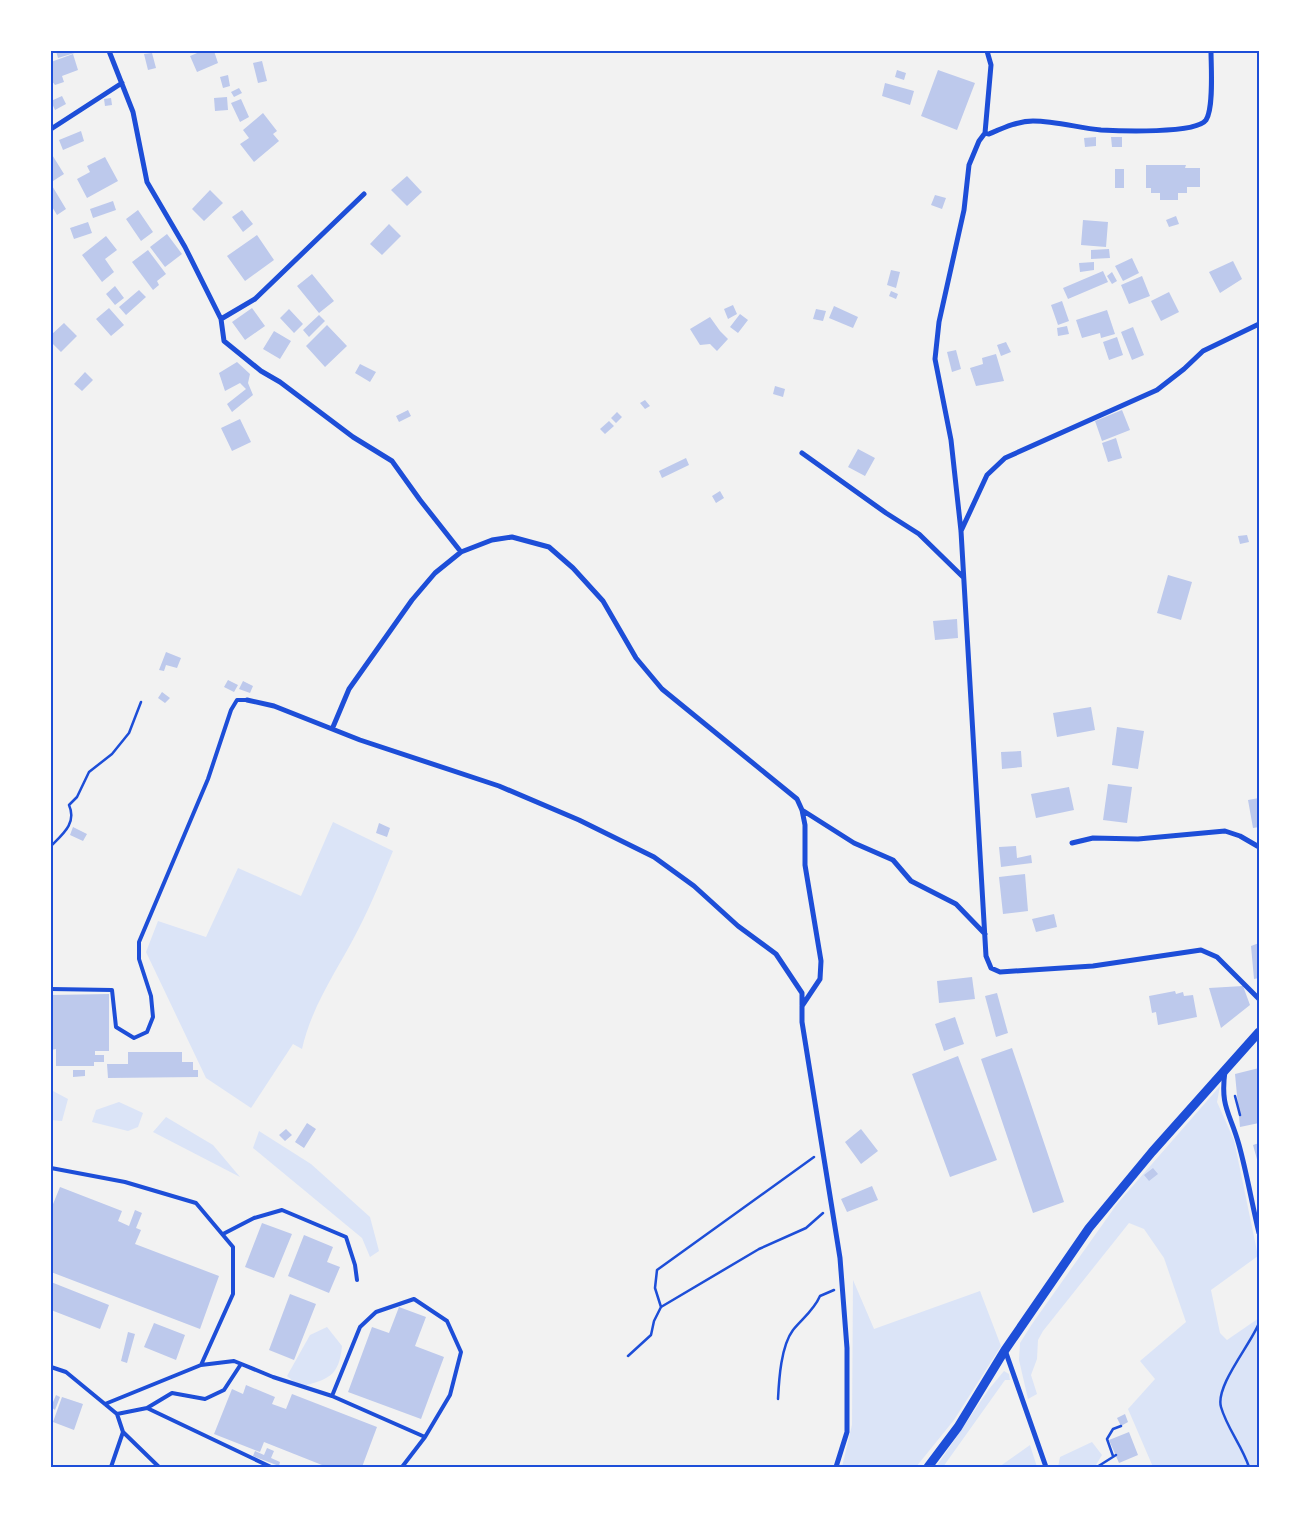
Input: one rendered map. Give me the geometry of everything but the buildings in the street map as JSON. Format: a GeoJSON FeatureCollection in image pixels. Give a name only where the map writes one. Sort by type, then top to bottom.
{"type":"FeatureCollection","features":[{"type":"Feature","properties":{"kind":"street"},"geometry":{"type":"LineString","coordinates":[[109,51],[133,112],[147,182],[185,246],[221,319],[224,341],[246,360],[280,382],[353,437],[392,461],[461,552]]}},
{"type":"Feature","properties":{"kind":"street"},"geometry":{"type":"LineString","coordinates":[[987,51],[991,65],[985,133],[979,141],[969,165],[964,210],[939,322],[936,351],[952,440],[961,531],[986,956],[991,968],[1000,972],[1093,966],[1201,950],[1217,957],[1259,999]]}},
{"type":"Feature","properties":{"kind":"street"},"geometry":{"type":"LineString","coordinates":[[985,133],[989,134],[1018,123],[1032,121],[1100,130],[1139,131],[1187,128],[1202,123],[1207,119],[1210,110],[1212,51]]}},
{"type":"Feature","properties":{"kind":"street"},"geometry":{"type":"LineString","coordinates":[[51,129],[122,83]]}},
{"type":"Feature","properties":{"kind":"street"},"geometry":{"type":"LineString","coordinates":[[221,319],[255,299],[364,194]]}},
{"type":"Feature","properties":{"kind":"street"},"geometry":{"type":"LineString","coordinates":[[961,531],[987,475],[1005,458],[1157,390],[1203,351],[1259,324]]}},
{"type":"Feature","properties":{"kind":"street"},"geometry":{"type":"LineString","coordinates":[[802,453],[886,513],[919,534],[964,577]]}},
{"type":"Feature","properties":{"kind":"street"},"geometry":{"type":"LineString","coordinates":[[333,728],[350,689],[412,600],[435,573],[461,552],[492,540],[512,538],[549,547],[603,601],[636,658],[662,689],[786,788],[797,799],[802,810],[806,837],[805,865],[821,961],[820,979],[802,1006]]}},
{"type":"Feature","properties":{"kind":"street"},"geometry":{"type":"LineString","coordinates":[[247,700],[274,706],[360,740],[499,786],[580,820],[654,857],[694,886],[738,926],[776,954],[802,993],[802,1022],[832,1204],[842,1286],[847,1348],[847,1432],[836,1467]]}},
{"type":"Feature","properties":{"kind":"street"},"geometry":{"type":"LineString","coordinates":[[802,810],[854,844],[893,860],[911,881],[956,904],[985,934]]}},
{"type":"Feature","properties":{"kind":"street"},"geometry":{"type":"LineString","coordinates":[[1072,842],[1092,838],[1138,839],[1225,831],[1240,836],[1259,847]]}},
{"type":"Feature","properties":{"kind":"street"},"geometry":{"type":"LineString","coordinates":[[928,1467],[958,1427],[1005,1350],[1089,1228],[1152,1152],[1259,1032]]}},
{"type":"Feature","properties":{"kind":"street"},"geometry":{"type":"LineString","coordinates":[[1225,1070],[1222,1092],[1224,1106],[1239,1145],[1259,1232]]}},
{"type":"Feature","properties":{"kind":"street"},"geometry":{"type":"LineString","coordinates":[[1005,1350],[1046,1467]]}},
{"type":"Feature","properties":{"kind":"lane"},"geometry":{"type":"LineString","coordinates":[[51,989],[112,990],[116,1028],[134,1038],[147,1032],[153,1017],[150,996],[139,959],[139,942],[208,779],[231,710],[237,700],[247,700]]}},
{"type":"Feature","properties":{"kind":"lane"},"geometry":{"type":"LineString","coordinates":[[51,1168],[125,1182],[196,1203],[233,1247],[233,1294],[201,1365]]}},
{"type":"Feature","properties":{"kind":"lane"},"geometry":{"type":"LineString","coordinates":[[223,1234],[254,1218],[282,1210],[346,1236],[356,1265],[357,1280]]}},
{"type":"Feature","properties":{"kind":"lane"},"geometry":{"type":"LineString","coordinates":[[332,1396],[360,1328],[376,1312],[414,1299],[448,1321],[460,1352],[450,1395],[425,1437],[402,1467]]}},
{"type":"Feature","properties":{"kind":"lane"},"geometry":{"type":"LineString","coordinates":[[105,1404],[201,1365],[234,1360],[273,1377],[332,1396],[425,1437]]}},
{"type":"Feature","properties":{"kind":"lane"},"geometry":{"type":"LineString","coordinates":[[117,1414],[147,1408],[172,1393],[205,1399],[224,1390],[241,1364]]}},
{"type":"Feature","properties":{"kind":"lane"},"geometry":{"type":"LineString","coordinates":[[51,1367],[66,1372],[117,1414],[123,1432],[159,1467]]}},
{"type":"Feature","properties":{"kind":"lane"},"geometry":{"type":"LineString","coordinates":[[147,1408],[271,1467]]}},
{"type":"Feature","properties":{"kind":"lane"},"geometry":{"type":"LineString","coordinates":[[111,1467],[123,1432]]}},
{"type":"Feature","properties":{"kind":"path"},"geometry":{"type":"LineString","coordinates":[[51,846],[68,829],[73,814],[69,805],[77,797],[89,772],[112,754],[129,733],[141,702]]}},
{"type":"Feature","properties":{"kind":"path"},"geometry":{"type":"LineString","coordinates":[[661,1307],[655,1288],[658,1270],[823,1150]]}},
{"type":"Feature","properties":{"kind":"path"},"geometry":{"type":"LineString","coordinates":[[628,1356],[650,1335],[654,1320],[661,1307],[760,1249],[806,1228],[832,1204]]}},
{"type":"Feature","properties":{"kind":"path"},"geometry":{"type":"LineString","coordinates":[[778,1399],[781,1365],[792,1331],[816,1306],[820,1296],[842,1286]]}},
{"type":"Feature","properties":{"kind":"path"},"geometry":{"type":"LineString","coordinates":[[1249,1467],[1244,1452],[1220,1406],[1224,1385],[1253,1338],[1259,1323]]}},
{"type":"Feature","properties":{"kind":"path"},"geometry":{"type":"LineString","coordinates":[[1097,1467],[1114,1455],[1107,1439],[1113,1429],[1121,1426]]}},
{"type":"Feature","properties":{"kind":"shaded area"},"geometry":{"type":"Polygon","coordinates":[[[333,822],[393,851],[364,919],[319,1001],[306,1033],[302,1049],[293,1044],[251,1108],[206,1078],[146,952],[158,921],[206,937],[238,868],[301,896],[333,822]]]}},
{"type":"Feature","properties":{"kind":"shaded area"},"geometry":{"type":"Polygon","coordinates":[[[1220,1086],[1217,1102],[1234,1140],[1258,1256],[1211,1290],[1220,1333],[1227,1340],[1259,1318],[1259,1467],[1153,1467],[1128,1409],[1155,1379],[1140,1361],[1186,1322],[1164,1258],[1144,1229],[1129,1223],[1043,1331],[1038,1340],[1037,1359],[1031,1375],[1037,1394],[1028,1399],[1019,1360],[1020,1343],[1117,1204],[1220,1086]]]}},
{"type":"Feature","properties":{"kind":"shaded area"},"geometry":{"type":"Polygon","coordinates":[[[53,1091],[68,1099],[62,1121],[51,1120],[53,1091]]]}},
{"type":"Feature","properties":{"kind":"shaded area"},"geometry":{"type":"Polygon","coordinates":[[[119,1102],[143,1113],[138,1127],[128,1131],[92,1122],[96,1110],[119,1102]]]}},
{"type":"Feature","properties":{"kind":"shaded area"},"geometry":{"type":"Polygon","coordinates":[[[166,1117],[213,1145],[240,1177],[153,1132],[166,1117]]]}},
{"type":"Feature","properties":{"kind":"shaded area"},"geometry":{"type":"Polygon","coordinates":[[[259,1131],[311,1164],[370,1217],[379,1251],[370,1257],[362,1238],[253,1148],[259,1131]]]}},
{"type":"Feature","properties":{"kind":"shaded area"},"geometry":{"type":"Polygon","coordinates":[[[853,1280],[874,1329],[980,1291],[1001,1346],[954,1420],[916,1467],[842,1467],[852,1425],[853,1280]]]}},
{"type":"Feature","properties":{"kind":"shaded area"},"geometry":{"type":"Polygon","coordinates":[[[327,1327],[342,1346],[338,1365],[330,1376],[318,1382],[300,1387],[287,1376],[310,1335],[327,1327]]]}},
{"type":"Feature","properties":{"kind":"shaded area"},"geometry":{"type":"Polygon","coordinates":[[[1004,1371],[1009,1374],[1010,1380],[1005,1380],[943,1467],[936,1467],[989,1389],[1004,1371]]]}},
{"type":"Feature","properties":{"kind":"shaded area"},"geometry":{"type":"Polygon","coordinates":[[[1092,1442],[1102,1455],[1096,1465],[1058,1467],[1060,1457],[1092,1442]]]}},
{"type":"Feature","properties":{"kind":"shaded area"},"geometry":{"type":"Polygon","coordinates":[[[1030,1445],[1037,1467],[999,1467],[1030,1445]]]}}]}
